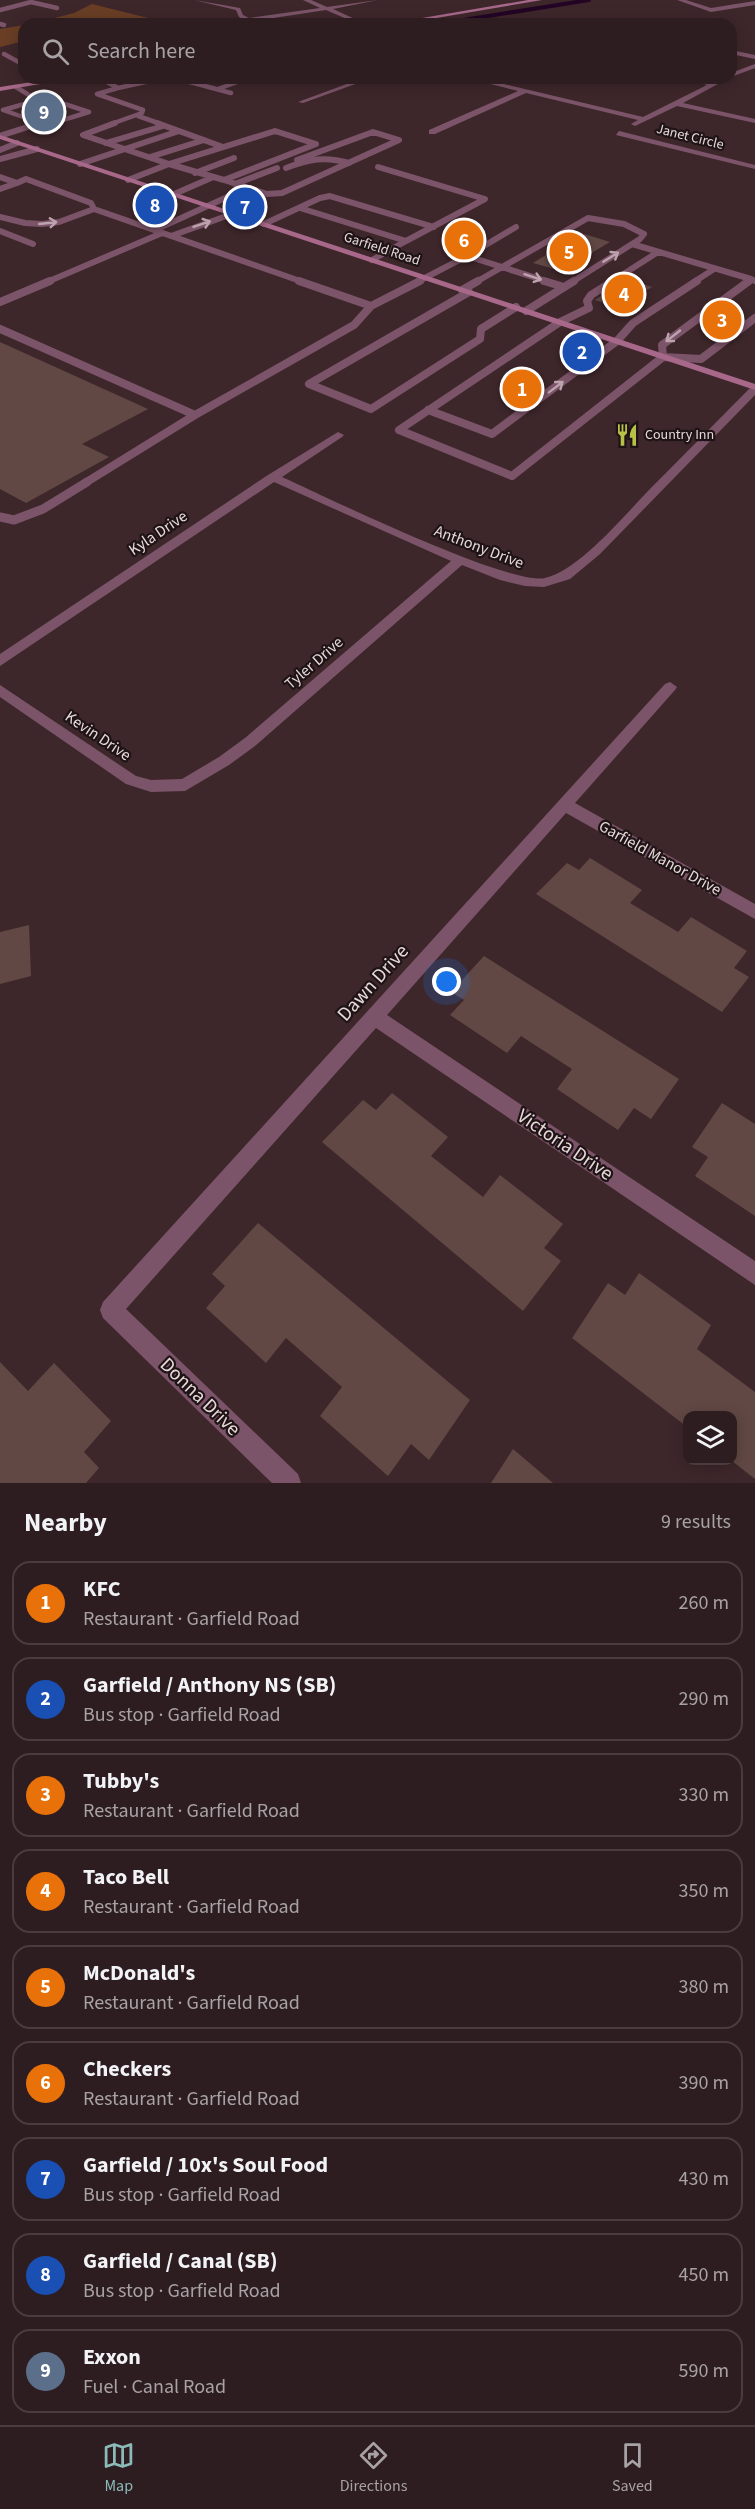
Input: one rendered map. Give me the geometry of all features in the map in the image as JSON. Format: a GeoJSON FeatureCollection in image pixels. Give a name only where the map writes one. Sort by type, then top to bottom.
{"type":"FeatureCollection","features":[{"type":"Feature","properties":{"kind":"main road"},"geometry":{"type":"LineString","coordinates":[[427,18],[539,0]]}},
{"type":"Feature","properties":{"kind":"main road"},"geometry":{"type":"LineString","coordinates":[[1,89],[34,84]]}},
{"type":"Feature","properties":{"kind":"main road","name":"Garfield Road"},"geometry":{"type":"LineString","coordinates":[[0,136],[755,388]]}},
{"type":"Feature","properties":{"kind":"street"},"geometry":{"type":"LineString","coordinates":[[197,0],[238,9],[244,18]]}},
{"type":"Feature","properties":{"kind":"street"},"geometry":{"type":"LineString","coordinates":[[306,0],[348,18]]}},
{"type":"Feature","properties":{"kind":"street"},"geometry":{"type":"LineString","coordinates":[[272,18],[375,0]]}},
{"type":"Feature","properties":{"kind":"street"},"geometry":{"type":"LineString","coordinates":[[680,0],[711,10],[755,3]]}},
{"type":"Feature","properties":{"kind":"street"},"geometry":{"type":"LineString","coordinates":[[737,53],[755,57]]}},
{"type":"Feature","properties":{"kind":"street"},"geometry":{"type":"LineString","coordinates":[[737,73],[755,66]]}},
{"type":"Feature","properties":{"kind":"street"},"geometry":{"type":"LineString","coordinates":[[737,75],[755,77]]}},
{"type":"Feature","properties":{"kind":"street"},"geometry":{"type":"LineString","coordinates":[[301,102],[352,84]]}},
{"type":"Feature","properties":{"kind":"street"},"geometry":{"type":"LineString","coordinates":[[501,84],[643,119],[713,84]]}},
{"type":"Feature","properties":{"kind":"street"},"geometry":{"type":"LineString","coordinates":[[432,132],[525,91]]}},
{"type":"Feature","properties":{"kind":"street"},"geometry":{"type":"LineString","coordinates":[[675,103],[755,120]]}},
{"type":"Feature","properties":{"kind":"street","name":"Janet Circle"},"geometry":{"type":"LineString","coordinates":[[643,119],[619,133],[755,167]]}},
{"type":"Feature","properties":{"kind":"street","name":"Anthony Drive"},"geometry":{"type":"LineString","coordinates":[[272,477],[460,560],[525,582],[544,583],[565,576],[596,551],[755,388]]}},
{"type":"Feature","properties":{"kind":"street","name":"Kyla Drive"},"geometry":{"type":"LineString","coordinates":[[0,661],[18,646],[338,435]]}},
{"type":"Feature","properties":{"kind":"street","name":"Tyler Drive"},"geometry":{"type":"LineString","coordinates":[[184,785],[250,742],[460,560]]}},
{"type":"Feature","properties":{"kind":"street","name":"Dawn Drive"},"geometry":{"type":"LineString","coordinates":[[111,1310],[670,687]]}},
{"type":"Feature","properties":{"kind":"street","name":"Kevin Drive"},"geometry":{"type":"LineString","coordinates":[[0,690],[131,780],[151,786],[184,785]]}},
{"type":"Feature","properties":{"kind":"street","name":"Garfield Manor Drive"},"geometry":{"type":"LineString","coordinates":[[565,805],[755,912]]}},
{"type":"Feature","properties":{"kind":"street","name":"Victoria Drive"},"geometry":{"type":"LineString","coordinates":[[374,1016],[755,1274]]}},
{"type":"Feature","properties":{"kind":"street","name":"Donna Drive"},"geometry":{"type":"LineString","coordinates":[[111,1310],[289,1483]]}},
{"type":"Feature","properties":{"kind":"lane"},"geometry":{"type":"LineString","coordinates":[[0,8],[31,1],[57,8]]}},
{"type":"Feature","properties":{"kind":"lane"},"geometry":{"type":"LineString","coordinates":[[4,54],[18,63]]}},
{"type":"Feature","properties":{"kind":"lane"},"geometry":{"type":"LineString","coordinates":[[111,84],[118,88]]}},
{"type":"Feature","properties":{"kind":"lane"},"geometry":{"type":"LineString","coordinates":[[136,84],[97,94],[143,110],[138,117],[83,135],[195,173],[267,194],[282,193],[399,139],[369,133],[235,184]]}},
{"type":"Feature","properties":{"kind":"lane"},"geometry":{"type":"LineString","coordinates":[[198,84],[231,93]]}},
{"type":"Feature","properties":{"kind":"lane"},"geometry":{"type":"LineString","coordinates":[[218,89],[232,84]]}},
{"type":"Feature","properties":{"kind":"lane"},"geometry":{"type":"LineString","coordinates":[[16,87],[37,100]]}},
{"type":"Feature","properties":{"kind":"lane"},"geometry":{"type":"LineString","coordinates":[[46,98],[89,112],[48,125],[39,120],[31,120],[3,110],[37,100],[46,98]]}},
{"type":"Feature","properties":{"kind":"lane"},"geometry":{"type":"LineString","coordinates":[[49,106],[60,102]]}},
{"type":"Feature","properties":{"kind":"lane"},"geometry":{"type":"LineString","coordinates":[[62,110],[72,106]]}},
{"type":"Feature","properties":{"kind":"lane"},"geometry":{"type":"LineString","coordinates":[[18,116],[25,113]]}},
{"type":"Feature","properties":{"kind":"lane"},"geometry":{"type":"LineString","coordinates":[[138,117],[223,147]]}},
{"type":"Feature","properties":{"kind":"lane"},"geometry":{"type":"LineString","coordinates":[[0,136],[39,120]]}},
{"type":"Feature","properties":{"kind":"lane"},"geometry":{"type":"LineString","coordinates":[[105,143],[163,126]]}},
{"type":"Feature","properties":{"kind":"lane"},"geometry":{"type":"LineString","coordinates":[[80,164],[179,131]]}},
{"type":"Feature","properties":{"kind":"lane"},"geometry":{"type":"LineString","coordinates":[[128,180],[168,164],[275,131],[316,144],[224,180]]}},
{"type":"Feature","properties":{"kind":"lane"},"geometry":{"type":"LineString","coordinates":[[150,158],[204,140]]}},
{"type":"Feature","properties":{"kind":"lane"},"geometry":{"type":"LineString","coordinates":[[0,150],[17,143]]}},
{"type":"Feature","properties":{"kind":"lane"},"geometry":{"type":"LineString","coordinates":[[0,159],[37,149]]}},
{"type":"Feature","properties":{"kind":"lane"},"geometry":{"type":"LineString","coordinates":[[286,168],[318,156],[330,156],[349,163]]}},
{"type":"Feature","properties":{"kind":"lane"},"geometry":{"type":"LineString","coordinates":[[195,173],[234,158]]}},
{"type":"Feature","properties":{"kind":"lane"},"geometry":{"type":"LineString","coordinates":[[372,260],[485,199],[378,167]]}},
{"type":"Feature","properties":{"kind":"lane"},"geometry":{"type":"LineString","coordinates":[[255,176],[276,172]]}},
{"type":"Feature","properties":{"kind":"lane"},"geometry":{"type":"LineString","coordinates":[[3,178],[17,183]]}},
{"type":"Feature","properties":{"kind":"lane"},"geometry":{"type":"LineString","coordinates":[[172,195],[211,178]]}},
{"type":"Feature","properties":{"kind":"lane"},"geometry":{"type":"LineString","coordinates":[[0,189],[26,179],[91,203],[94,209]]}},
{"type":"Feature","properties":{"kind":"lane"},"geometry":{"type":"LineString","coordinates":[[0,302],[159,231],[247,188]]}},
{"type":"Feature","properties":{"kind":"lane"},"geometry":{"type":"LineString","coordinates":[[264,224],[325,197],[336,197],[434,227]]}},
{"type":"Feature","properties":{"kind":"lane"},"geometry":{"type":"LineString","coordinates":[[300,208],[406,241]]}},
{"type":"Feature","properties":{"kind":"lane"},"geometry":{"type":"LineString","coordinates":[[0,217],[17,223],[37,224],[57,222],[94,209],[370,306]]}},
{"type":"Feature","properties":{"kind":"lane"},"geometry":{"type":"LineString","coordinates":[[171,236],[232,214]]}},
{"type":"Feature","properties":{"kind":"lane"},"geometry":{"type":"LineString","coordinates":[[516,307],[481,329],[480,339],[371,409],[309,384],[501,267],[588,218],[612,221],[641,230],[644,234],[643,237],[526,311]]}},
{"type":"Feature","properties":{"kind":"lane"},"geometry":{"type":"LineString","coordinates":[[0,517],[14,520],[43,509],[195,414],[354,325],[370,306],[427,278],[516,227]]}},
{"type":"Feature","properties":{"kind":"lane"},"geometry":{"type":"LineString","coordinates":[[0,231],[33,244]]}},
{"type":"Feature","properties":{"kind":"lane"},"geometry":{"type":"LineString","coordinates":[[632,244],[753,280]]}},
{"type":"Feature","properties":{"kind":"lane"},"geometry":{"type":"LineString","coordinates":[[658,252],[591,295],[587,301],[588,308],[560,322],[399,430],[513,476],[663,357],[701,358],[755,318]]}},
{"type":"Feature","properties":{"kind":"lane"},"geometry":{"type":"LineString","coordinates":[[467,256],[564,286]]}},
{"type":"Feature","properties":{"kind":"lane"},"geometry":{"type":"LineString","coordinates":[[428,410],[492,434],[617,341],[633,323],[714,268]]}},
{"type":"Feature","properties":{"kind":"lane"},"geometry":{"type":"LineString","coordinates":[[663,357],[662,345],[753,280]]}},
{"type":"Feature","properties":{"kind":"lane"},"geometry":{"type":"LineString","coordinates":[[0,329],[195,414]]}},
{"type":"Feature","properties":{"kind":"shaded area"},"geometry":{"type":"Polygon","coordinates":[[[92,4],[148,18],[54,18],[74,13],[92,4]]]}},
{"type":"Feature","properties":{"kind":"shaded area"},"geometry":{"type":"Polygon","coordinates":[[[18,26],[18,42],[0,47],[0,29],[18,26]]]}},
{"type":"Feature","properties":{"kind":"building"},"geometry":{"type":"Polygon","coordinates":[[[581,233],[610,242],[561,271],[533,263],[581,233]]]}},
{"type":"Feature","properties":{"kind":"building"},"geometry":{"type":"Polygon","coordinates":[[[627,279],[652,287],[620,308],[595,300],[627,279]]]}},
{"type":"Feature","properties":{"kind":"building"},"geometry":{"type":"Polygon","coordinates":[[[0,342],[148,409],[82,444],[109,457],[26,503],[0,489],[0,342]]]}},
{"type":"Feature","properties":{"kind":"building"},"geometry":{"type":"Polygon","coordinates":[[[590,858],[642,890],[630,903],[678,932],[691,917],[747,951],[734,968],[749,977],[722,1012],[536,894],[567,863],[579,870],[590,858]]]}},
{"type":"Feature","properties":{"kind":"building"},"geometry":{"type":"Polygon","coordinates":[[[29,925],[31,976],[0,984],[0,932],[29,925]]]}},
{"type":"Feature","properties":{"kind":"building"},"geometry":{"type":"Polygon","coordinates":[[[484,956],[679,1079],[651,1119],[634,1108],[618,1130],[557,1089],[572,1069],[521,1036],[507,1053],[450,1015],[464,1000],[451,992],[484,956]]]}},
{"type":"Feature","properties":{"kind":"building"},"geometry":{"type":"Polygon","coordinates":[[[392,1093],[448,1137],[431,1156],[483,1197],[500,1175],[563,1224],[544,1248],[561,1261],[523,1311],[322,1142],[363,1100],[376,1110],[392,1093]]]}},
{"type":"Feature","properties":{"kind":"building"},"geometry":{"type":"Polygon","coordinates":[[[722,1103],[755,1124],[755,1216],[695,1176],[708,1157],[692,1147],[722,1103]]]}},
{"type":"Feature","properties":{"kind":"building"},"geometry":{"type":"Polygon","coordinates":[[[258,1223],[470,1400],[429,1460],[411,1444],[388,1476],[320,1416],[342,1387],[286,1338],[266,1363],[206,1308],[225,1286],[212,1274],[258,1223]]]}},
{"type":"Feature","properties":{"kind":"building"},"geometry":{"type":"Polygon","coordinates":[[[639,1273],[711,1325],[697,1349],[755,1392],[755,1479],[737,1465],[737,1411],[683,1411],[683,1424],[572,1338],[608,1283],[625,1295],[639,1273]]]}},
{"type":"Feature","properties":{"kind":"building"},"geometry":{"type":"Polygon","coordinates":[[[0,1362],[28,1391],[54,1363],[111,1421],[84,1452],[99,1468],[86,1483],[0,1483],[0,1362]]]}},
{"type":"Feature","properties":{"kind":"building"},"geometry":{"type":"Polygon","coordinates":[[[513,1449],[553,1483],[491,1483],[513,1449]]]}},
{"type":"Feature","properties":{"kind":"waterway"},"geometry":{"type":"LineString","coordinates":[[476,18],[589,0]]}},
{"type":"Feature","properties":{"kind":"place","name":"Exxon"},"geometry":{"type":"Point","coordinates":[44,112]}},
{"type":"Feature","properties":{"kind":"place","name":"Garfield / Canal (SB)"},"geometry":{"type":"Point","coordinates":[155,205]}},
{"type":"Feature","properties":{"kind":"place","name":"Garfield / 10x's Soul Food"},"geometry":{"type":"Point","coordinates":[245,207]}},
{"type":"Feature","properties":{"kind":"place","name":"Checkers"},"geometry":{"type":"Point","coordinates":[464,240]}},
{"type":"Feature","properties":{"kind":"place","name":"McDonald's"},"geometry":{"type":"Point","coordinates":[569,252]}},
{"type":"Feature","properties":{"kind":"place","name":"Taco Bell"},"geometry":{"type":"Point","coordinates":[624,294]}},
{"type":"Feature","properties":{"kind":"place","name":"Tubby's"},"geometry":{"type":"Point","coordinates":[722,320]}},
{"type":"Feature","properties":{"kind":"place","name":"Garfield / Anthony NS (SB)"},"geometry":{"type":"Point","coordinates":[582,352]}},
{"type":"Feature","properties":{"kind":"place","name":"KFC"},"geometry":{"type":"Point","coordinates":[522,389]}},
{"type":"Feature","properties":{"kind":"place","name":"Country Inn"},"geometry":{"type":"Point","coordinates":[627,435]}}]}
